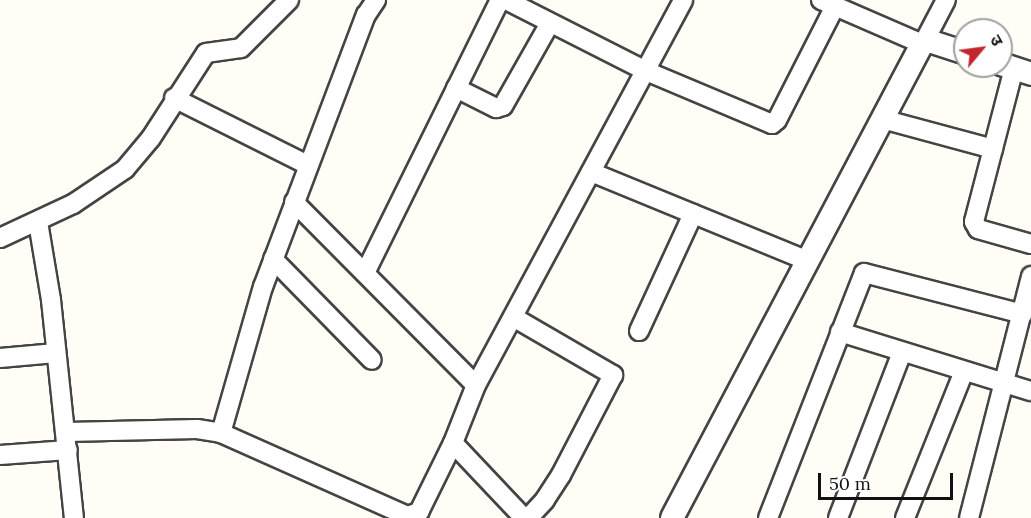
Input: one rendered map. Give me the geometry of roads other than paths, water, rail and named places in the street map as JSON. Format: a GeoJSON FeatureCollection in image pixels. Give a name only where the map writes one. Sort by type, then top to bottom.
{"type":"FeatureCollection","features":[{"type":"Feature","properties":{"kind":"street"},"geometry":{"type":"LineString","coordinates":[[0,238],[73,204],[125,169],[151,138],[174,98],[206,53],[241,48],[290,0]]}},
{"type":"Feature","properties":{"kind":"street"},"geometry":{"type":"LineString","coordinates":[[221,434],[273,259],[366,15],[376,0]]}},
{"type":"Feature","properties":{"kind":"street"},"geometry":{"type":"LineString","coordinates":[[365,273],[500,0]]}},
{"type":"Feature","properties":{"kind":"street"},"geometry":{"type":"LineString","coordinates":[[506,0],[646,71],[774,123],[828,3],[923,43],[953,49]]}},
{"type":"Feature","properties":{"kind":"street"},"geometry":{"type":"LineString","coordinates":[[0,454],[68,441],[197,429],[221,434],[314,477],[412,516],[419,512],[453,443],[476,385],[683,0]]}},
{"type":"Feature","properties":{"kind":"street"},"geometry":{"type":"LineString","coordinates":[[672,518],[946,0]]}},
{"type":"Feature","properties":{"kind":"street"},"geometry":{"type":"LineString","coordinates":[[456,88],[496,108],[503,106],[550,23]]}},
{"type":"Feature","properties":{"kind":"street"},"geometry":{"type":"LineString","coordinates":[[1015,69],[974,222],[975,226],[1031,244]]}},
{"type":"Feature","properties":{"kind":"street"},"geometry":{"type":"LineString","coordinates":[[174,98],[308,165]]}},
{"type":"Feature","properties":{"kind":"street"},"geometry":{"type":"LineString","coordinates":[[882,120],[993,149]]}},
{"type":"Feature","properties":{"kind":"street"},"geometry":{"type":"LineString","coordinates":[[591,172],[808,261]]}},
{"type":"Feature","properties":{"kind":"street"},"geometry":{"type":"LineString","coordinates":[[294,202],[476,385]]}},
{"type":"Feature","properties":{"kind":"street"},"geometry":{"type":"LineString","coordinates":[[639,331],[693,214]]}},
{"type":"Feature","properties":{"kind":"street"},"geometry":{"type":"LineString","coordinates":[[38,222],[51,300],[68,441],[74,518]]}},
{"type":"Feature","properties":{"kind":"street"},"geometry":{"type":"LineString","coordinates":[[273,259],[372,360]]}},
{"type":"Feature","properties":{"kind":"street"},"geometry":{"type":"LineString","coordinates":[[768,518],[862,275],[866,272],[1023,314]]}},
{"type":"Feature","properties":{"kind":"street"},"geometry":{"type":"LineString","coordinates":[[969,518],[1031,276]]}},
{"type":"Feature","properties":{"kind":"street"},"geometry":{"type":"LineString","coordinates":[[453,443],[526,518],[545,500],[561,475],[613,375],[513,317]]}},
{"type":"Feature","properties":{"kind":"street"},"geometry":{"type":"LineString","coordinates":[[840,332],[1031,391]]}},
{"type":"Feature","properties":{"kind":"street"},"geometry":{"type":"LineString","coordinates":[[838,518],[902,352]]}},
{"type":"Feature","properties":{"kind":"street"},"geometry":{"type":"LineString","coordinates":[[0,358],[56,353]]}},
{"type":"Feature","properties":{"kind":"street"},"geometry":{"type":"LineString","coordinates":[[905,518],[964,371]]}}]}
